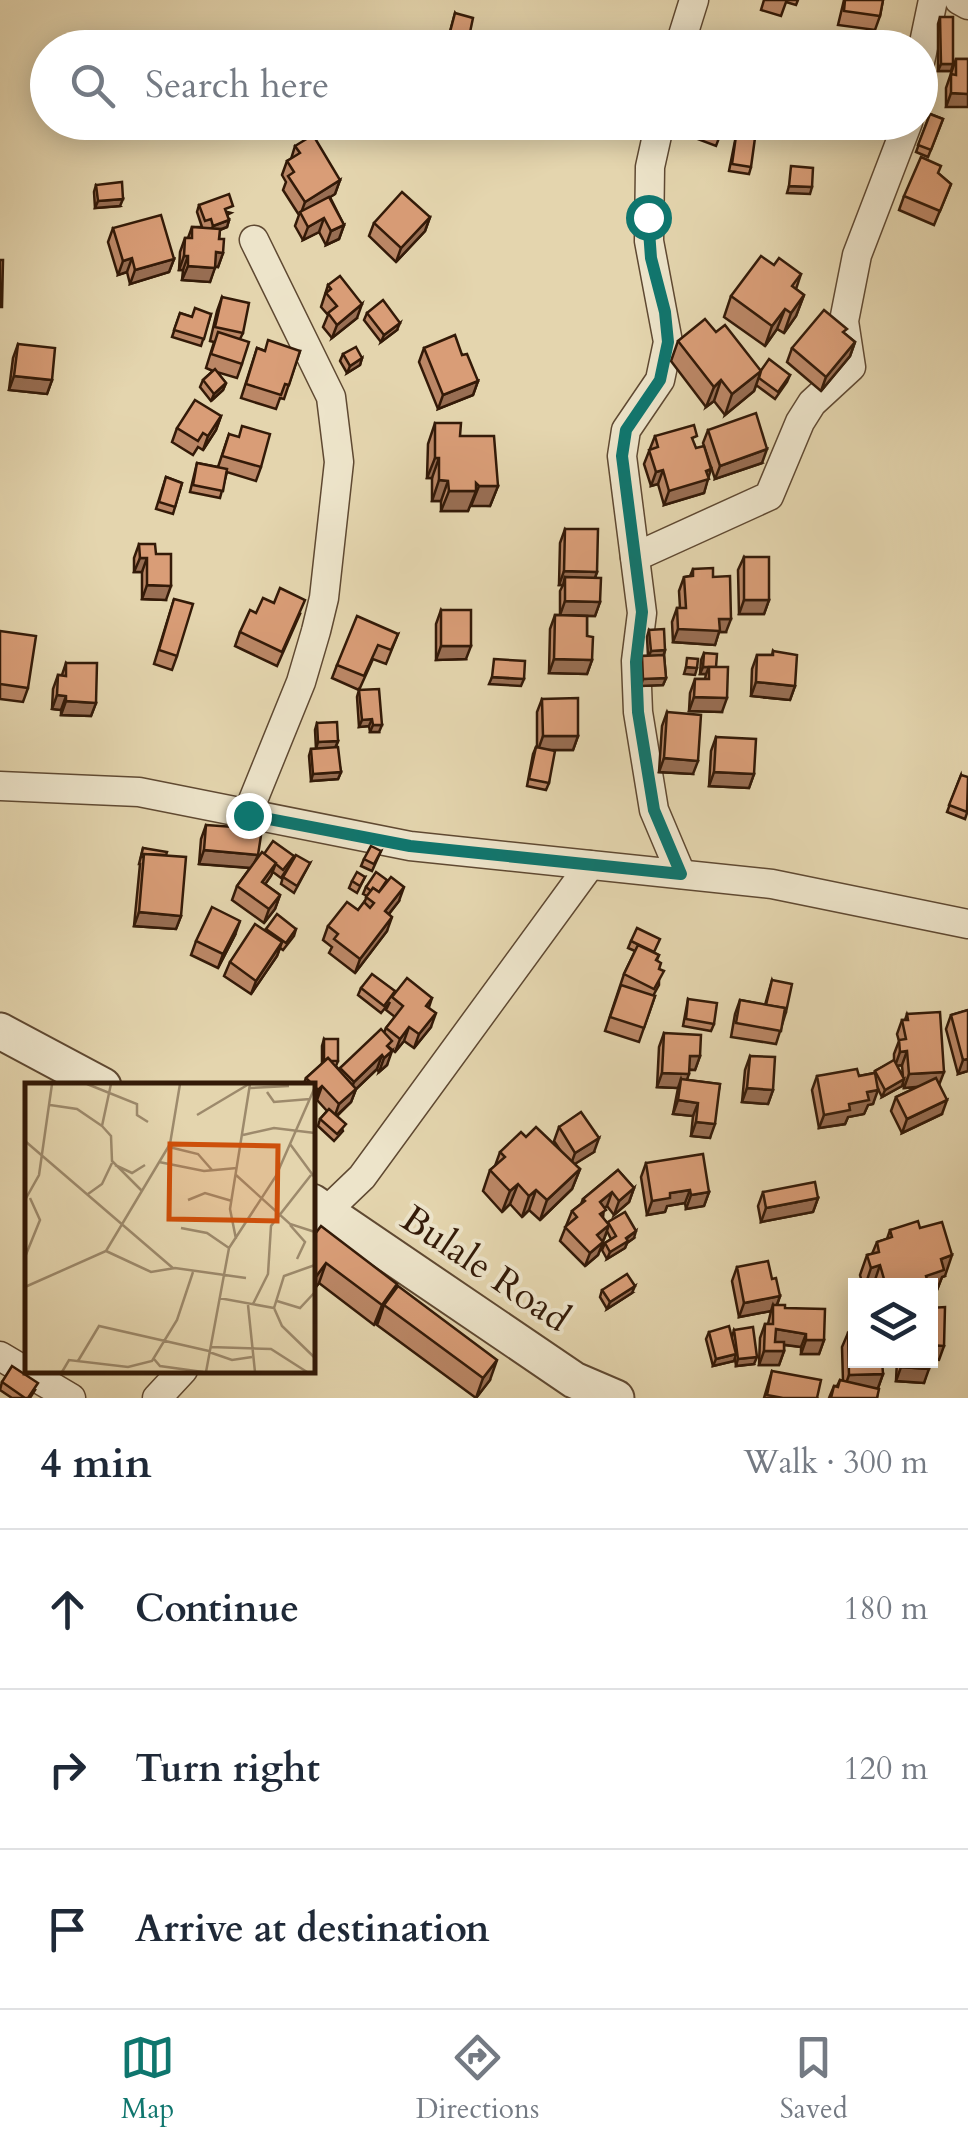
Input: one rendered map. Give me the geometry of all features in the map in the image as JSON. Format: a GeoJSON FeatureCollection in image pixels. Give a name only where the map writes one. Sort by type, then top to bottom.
{"type":"FeatureCollection","features":[{"type":"Feature","properties":{"kind":"street"},"geometry":{"type":"LineString","coordinates":[[685,30],[694,0]]}},
{"type":"Feature","properties":{"kind":"street"},"geometry":{"type":"LineString","coordinates":[[926,30],[932,0]]}},
{"type":"Feature","properties":{"kind":"street"},"geometry":{"type":"LineString","coordinates":[[959,0],[968,5]]}},
{"type":"Feature","properties":{"kind":"street"},"geometry":{"type":"LineString","coordinates":[[656,140],[650,167],[648,241],[668,342],[660,380],[622,442],[642,612],[636,662],[638,712],[654,810],[681,874]]}},
{"type":"Feature","properties":{"kind":"street"},"geometry":{"type":"LineString","coordinates":[[635,557],[769,496],[800,422],[812,404],[851,367],[844,321],[854,272],[902,140]]}},
{"type":"Feature","properties":{"kind":"street"},"geometry":{"type":"LineString","coordinates":[[248,815],[301,682],[316,631],[324,598],[339,462],[330,397],[254,240]]}},
{"type":"Feature","properties":{"kind":"street"},"geometry":{"type":"LineString","coordinates":[[0,786],[139,792],[410,846],[772,884],[968,924]]}},
{"type":"Feature","properties":{"kind":"street"},"geometry":{"type":"LineString","coordinates":[[317,1212],[362,1177],[590,864]]}},
{"type":"Feature","properties":{"kind":"street"},"geometry":{"type":"LineString","coordinates":[[0,1031],[96,1083]]}},
{"type":"Feature","properties":{"kind":"street","name":"Bulale Road"},"geometry":{"type":"LineString","coordinates":[[317,1212],[574,1380],[616,1398]]}},
{"type":"Feature","properties":{"kind":"street"},"geometry":{"type":"LineString","coordinates":[[0,1356],[25,1371]]}},
{"type":"Feature","properties":{"kind":"street"},"geometry":{"type":"LineString","coordinates":[[29,1373],[72,1398]]}},
{"type":"Feature","properties":{"kind":"street"},"geometry":{"type":"LineString","coordinates":[[158,1398],[180,1373]]}},
{"type":"Feature","properties":{"kind":"building"},"geometry":{"type":"Polygon","coordinates":[[[845,0],[883,0],[880,16],[844,11],[845,0]]]}},
{"type":"Feature","properties":{"kind":"building"},"geometry":{"type":"Polygon","coordinates":[[[455,13],[473,18],[470,30],[451,30],[455,13]]]}},
{"type":"Feature","properties":{"kind":"building"},"geometry":{"type":"Polygon","coordinates":[[[940,17],[953,17],[953,64],[941,64],[940,17]]]}},
{"type":"Feature","properties":{"kind":"building"},"geometry":{"type":"Polygon","coordinates":[[[956,59],[968,59],[968,94],[951,93],[956,59]]]}},
{"type":"Feature","properties":{"kind":"building"},"geometry":{"type":"Polygon","coordinates":[[[305,140],[316,140],[340,180],[305,202],[288,176],[294,172],[287,161],[300,153],[295,146],[305,140]]]}},
{"type":"Feature","properties":{"kind":"building"},"geometry":{"type":"Polygon","coordinates":[[[735,140],[755,140],[751,167],[732,164],[735,140]]]}},
{"type":"Feature","properties":{"kind":"building"},"geometry":{"type":"Polygon","coordinates":[[[920,140],[935,140],[931,150],[918,145],[920,140]]]}},
{"type":"Feature","properties":{"kind":"building"},"geometry":{"type":"Polygon","coordinates":[[[921,157],[941,166],[938,173],[951,184],[940,211],[904,196],[921,157]]]}},
{"type":"Feature","properties":{"kind":"building"},"geometry":{"type":"Polygon","coordinates":[[[791,166],[813,168],[812,187],[789,186],[791,166]]]}},
{"type":"Feature","properties":{"kind":"building"},"geometry":{"type":"Polygon","coordinates":[[[122,182],[123,199],[98,201],[96,185],[122,182]]]}},
{"type":"Feature","properties":{"kind":"building"},"geometry":{"type":"Polygon","coordinates":[[[402,192],[430,217],[401,248],[374,223],[402,192]]]}},
{"type":"Feature","properties":{"kind":"building"},"geometry":{"type":"Polygon","coordinates":[[[229,194],[233,206],[225,209],[229,220],[213,226],[211,219],[205,221],[199,205],[229,194]]]}},
{"type":"Feature","properties":{"kind":"building"},"geometry":{"type":"Polygon","coordinates":[[[329,197],[344,225],[331,231],[324,218],[308,227],[300,212],[329,197]]]}},
{"type":"Feature","properties":{"kind":"building"},"geometry":{"type":"Polygon","coordinates":[[[161,215],[174,259],[135,270],[132,258],[123,261],[113,228],[161,215]]]}},
{"type":"Feature","properties":{"kind":"building"},"geometry":{"type":"Polygon","coordinates":[[[192,227],[220,229],[223,253],[216,252],[215,268],[188,266],[185,238],[192,238],[192,227]]]}},
{"type":"Feature","properties":{"kind":"building"},"geometry":{"type":"Polygon","coordinates":[[[761,256],[774,265],[779,258],[801,274],[792,286],[804,295],[791,313],[785,309],[772,326],[731,296],[761,256]]]}},
{"type":"Feature","properties":{"kind":"building"},"geometry":{"type":"Polygon","coordinates":[[[3,260],[2,307],[0,307],[3,260]]]}},
{"type":"Feature","properties":{"kind":"building"},"geometry":{"type":"Polygon","coordinates":[[[340,276],[362,304],[337,325],[328,313],[337,306],[326,293],[331,289],[328,285],[340,276]]]}},
{"type":"Feature","properties":{"kind":"building"},"geometry":{"type":"Polygon","coordinates":[[[222,297],[249,303],[243,333],[215,327],[222,297]]]}},
{"type":"Feature","properties":{"kind":"building"},"geometry":{"type":"Polygon","coordinates":[[[383,300],[400,323],[384,335],[367,313],[383,300]]]}},
{"type":"Feature","properties":{"kind":"building"},"geometry":{"type":"Polygon","coordinates":[[[195,308],[211,314],[204,339],[174,330],[180,313],[192,317],[195,308]]]}},
{"type":"Feature","properties":{"kind":"building"},"geometry":{"type":"Polygon","coordinates":[[[824,310],[847,329],[843,332],[855,342],[826,377],[792,348],[824,310]]]}},
{"type":"Feature","properties":{"kind":"building"},"geometry":{"type":"Polygon","coordinates":[[[705,319],[716,332],[725,325],[761,371],[732,394],[721,380],[714,387],[678,341],[705,319]]]}},
{"type":"Feature","properties":{"kind":"building"},"geometry":{"type":"Polygon","coordinates":[[[218,332],[249,342],[242,364],[211,354],[218,332]]]}},
{"type":"Feature","properties":{"kind":"building"},"geometry":{"type":"Polygon","coordinates":[[[455,335],[478,381],[443,395],[424,348],[455,335]]]}},
{"type":"Feature","properties":{"kind":"building"},"geometry":{"type":"Polygon","coordinates":[[[268,340],[300,351],[289,385],[285,384],[281,395],[246,384],[257,348],[265,351],[268,340]]]}},
{"type":"Feature","properties":{"kind":"building"},"geometry":{"type":"Polygon","coordinates":[[[18,344],[55,348],[52,380],[14,376],[18,344]]]}},
{"type":"Feature","properties":{"kind":"building"},"geometry":{"type":"Polygon","coordinates":[[[356,347],[362,358],[350,366],[343,354],[356,347]]]}},
{"type":"Feature","properties":{"kind":"building"},"geometry":{"type":"Polygon","coordinates":[[[769,359],[790,375],[778,392],[759,378],[769,359]]]}},
{"type":"Feature","properties":{"kind":"building"},"geometry":{"type":"Polygon","coordinates":[[[215,369],[226,383],[214,394],[203,380],[215,369]]]}},
{"type":"Feature","properties":{"kind":"building"},"geometry":{"type":"Polygon","coordinates":[[[195,400],[221,416],[208,436],[203,433],[198,441],[177,428],[195,400]]]}},
{"type":"Feature","properties":{"kind":"building"},"geometry":{"type":"Polygon","coordinates":[[[756,413],[767,449],[720,466],[708,430],[756,413]]]}},
{"type":"Feature","properties":{"kind":"building"},"geometry":{"type":"Polygon","coordinates":[[[435,423],[461,423],[460,436],[494,436],[498,486],[476,483],[476,491],[449,491],[448,481],[439,480],[435,423]]]}},
{"type":"Feature","properties":{"kind":"building"},"geometry":{"type":"Polygon","coordinates":[[[694,425],[697,436],[692,438],[696,448],[704,446],[711,469],[706,471],[709,479],[669,491],[663,470],[656,472],[649,450],[658,447],[655,436],[694,425]]]}},
{"type":"Feature","properties":{"kind":"building"},"geometry":{"type":"Polygon","coordinates":[[[242,426],[270,434],[261,467],[222,456],[229,434],[239,437],[242,426]]]}},
{"type":"Feature","properties":{"kind":"building"},"geometry":{"type":"Polygon","coordinates":[[[197,463],[227,469],[223,491],[193,485],[197,463]]]}},
{"type":"Feature","properties":{"kind":"building"},"geometry":{"type":"Polygon","coordinates":[[[166,477],[182,483],[175,507],[159,502],[166,477]]]}},
{"type":"Feature","properties":{"kind":"building"},"geometry":{"type":"Polygon","coordinates":[[[565,529],[598,529],[597,572],[564,571],[565,529]]]}},
{"type":"Feature","properties":{"kind":"building"},"geometry":{"type":"Polygon","coordinates":[[[139,544],[155,544],[156,554],[171,554],[171,586],[147,585],[147,558],[140,558],[139,544]]]}},
{"type":"Feature","properties":{"kind":"building"},"geometry":{"type":"Polygon","coordinates":[[[744,557],[769,557],[769,600],[744,600],[744,557]]]}},
{"type":"Feature","properties":{"kind":"building"},"geometry":{"type":"Polygon","coordinates":[[[713,568],[713,577],[730,576],[731,619],[719,619],[720,631],[678,629],[677,608],[686,608],[684,577],[693,576],[693,569],[713,568]]]}},
{"type":"Feature","properties":{"kind":"building"},"geometry":{"type":"Polygon","coordinates":[[[565,577],[601,578],[600,602],[565,601],[565,577]]]}},
{"type":"Feature","properties":{"kind":"building"},"geometry":{"type":"Polygon","coordinates":[[[280,588],[305,600],[282,652],[240,632],[250,610],[256,613],[263,598],[274,603],[280,588]]]}},
{"type":"Feature","properties":{"kind":"building"},"geometry":{"type":"Polygon","coordinates":[[[174,599],[193,604],[177,656],[159,650],[174,599]]]}},
{"type":"Feature","properties":{"kind":"building"},"geometry":{"type":"Polygon","coordinates":[[[441,610],[471,610],[471,646],[441,646],[441,610]]]}},
{"type":"Feature","properties":{"kind":"building"},"geometry":{"type":"Polygon","coordinates":[[[555,615],[587,616],[587,636],[593,637],[592,660],[554,659],[555,615]]]}},
{"type":"Feature","properties":{"kind":"building"},"geometry":{"type":"Polygon","coordinates":[[[357,616],[398,634],[391,650],[378,645],[364,676],[337,665],[357,616]]]}},
{"type":"Feature","properties":{"kind":"building"},"geometry":{"type":"Polygon","coordinates":[[[664,629],[665,650],[651,651],[649,630],[664,629]]]}},
{"type":"Feature","properties":{"kind":"building"},"geometry":{"type":"Polygon","coordinates":[[[0,631],[36,636],[28,688],[0,684],[0,631]]]}},
{"type":"Feature","properties":{"kind":"building"},"geometry":{"type":"Polygon","coordinates":[[[773,651],[797,655],[795,686],[756,682],[757,655],[773,655],[773,651]]]}},
{"type":"Feature","properties":{"kind":"building"},"geometry":{"type":"Polygon","coordinates":[[[704,653],[717,654],[716,667],[703,667],[704,653]]]}},
{"type":"Feature","properties":{"kind":"building"},"geometry":{"type":"Polygon","coordinates":[[[664,655],[666,678],[643,679],[642,656],[664,655]]]}},
{"type":"Feature","properties":{"kind":"building"},"geometry":{"type":"Polygon","coordinates":[[[687,658],[698,659],[697,668],[686,667],[687,658]]]}},
{"type":"Feature","properties":{"kind":"building"},"geometry":{"type":"Polygon","coordinates":[[[494,659],[525,661],[524,679],[492,677],[494,659]]]}},
{"type":"Feature","properties":{"kind":"building"},"geometry":{"type":"Polygon","coordinates":[[[66,663],[97,663],[96,703],[66,701],[66,696],[57,695],[58,675],[66,676],[66,663]]]}},
{"type":"Feature","properties":{"kind":"building"},"geometry":{"type":"Polygon","coordinates":[[[709,667],[728,667],[727,698],[694,697],[695,679],[709,679],[709,667]]]}},
{"type":"Feature","properties":{"kind":"building"},"geometry":{"type":"Polygon","coordinates":[[[379,689],[382,725],[373,725],[372,719],[362,720],[359,690],[379,689]]]}},
{"type":"Feature","properties":{"kind":"building"},"geometry":{"type":"Polygon","coordinates":[[[578,698],[578,736],[543,736],[542,699],[578,698]]]}},
{"type":"Feature","properties":{"kind":"building"},"geometry":{"type":"Polygon","coordinates":[[[667,712],[701,715],[698,761],[664,758],[667,712]]]}},
{"type":"Feature","properties":{"kind":"building"},"geometry":{"type":"Polygon","coordinates":[[[337,722],[338,741],[318,742],[317,723],[337,722]]]}},
{"type":"Feature","properties":{"kind":"building"},"geometry":{"type":"Polygon","coordinates":[[[716,737],[756,739],[754,774],[714,772],[716,737]]]}},
{"type":"Feature","properties":{"kind":"building"},"geometry":{"type":"Polygon","coordinates":[[[338,747],[341,772],[313,774],[311,749],[338,747]]]}},
{"type":"Feature","properties":{"kind":"building"},"geometry":{"type":"Polygon","coordinates":[[[536,747],[555,751],[549,783],[529,779],[536,747]]]}},
{"type":"Feature","properties":{"kind":"building"},"geometry":{"type":"Polygon","coordinates":[[[961,775],[968,777],[967,812],[949,805],[961,775]]]}},
{"type":"Feature","properties":{"kind":"building"},"geometry":{"type":"Polygon","coordinates":[[[206,825],[262,829],[258,855],[204,850],[206,825]]]}},
{"type":"Feature","properties":{"kind":"building"},"geometry":{"type":"Polygon","coordinates":[[[273,841],[294,856],[283,870],[264,854],[273,841]]]}},
{"type":"Feature","properties":{"kind":"building"},"geometry":{"type":"Polygon","coordinates":[[[371,846],[381,851],[374,864],[364,859],[371,846]]]}},
{"type":"Feature","properties":{"kind":"building"},"geometry":{"type":"Polygon","coordinates":[[[143,848],[167,852],[141,857],[143,848]]]}},
{"type":"Feature","properties":{"kind":"building"},"geometry":{"type":"Polygon","coordinates":[[[262,852],[276,863],[262,882],[280,895],[269,909],[237,886],[262,852]]]}},
{"type":"Feature","properties":{"kind":"building"},"geometry":{"type":"Polygon","coordinates":[[[144,854],[186,857],[181,916],[139,912],[144,854]]]}},
{"type":"Feature","properties":{"kind":"building"},"geometry":{"type":"Polygon","coordinates":[[[296,855],[310,863],[297,886],[283,877],[296,855]]]}},
{"type":"Feature","properties":{"kind":"building"},"geometry":{"type":"Polygon","coordinates":[[[357,872],[365,877],[360,886],[352,881],[357,872]]]}},
{"type":"Feature","properties":{"kind":"building"},"geometry":{"type":"Polygon","coordinates":[[[376,872],[387,880],[379,892],[366,887],[376,872]]]}},
{"type":"Feature","properties":{"kind":"building"},"geometry":{"type":"Polygon","coordinates":[[[391,877],[404,887],[385,911],[392,917],[360,959],[334,939],[338,934],[328,926],[347,902],[358,910],[364,902],[370,908],[374,903],[366,897],[373,888],[379,892],[391,877]]]}},
{"type":"Feature","properties":{"kind":"building"},"geometry":{"type":"Polygon","coordinates":[[[212,907],[240,921],[223,954],[196,941],[212,907]]]}},
{"type":"Feature","properties":{"kind":"building"},"geometry":{"type":"Polygon","coordinates":[[[277,914],[296,929],[286,943],[266,929],[277,914]]]}},
{"type":"Feature","properties":{"kind":"building"},"geometry":{"type":"Polygon","coordinates":[[[255,924],[282,942],[256,981],[230,962],[255,924]]]}},
{"type":"Feature","properties":{"kind":"building"},"geometry":{"type":"Polygon","coordinates":[[[637,928],[660,939],[654,952],[631,941],[637,928]]]}},
{"type":"Feature","properties":{"kind":"building"},"geometry":{"type":"Polygon","coordinates":[[[638,945],[659,955],[656,960],[664,971],[654,989],[624,974],[638,945]]]}},
{"type":"Feature","properties":{"kind":"building"},"geometry":{"type":"Polygon","coordinates":[[[372,974],[395,991],[384,1006],[361,988],[372,974]]]}},
{"type":"Feature","properties":{"kind":"building"},"geometry":{"type":"Polygon","coordinates":[[[407,978],[432,998],[426,1006],[436,1013],[419,1034],[409,1027],[400,1039],[386,1028],[403,1006],[392,997],[407,978]]]}},
{"type":"Feature","properties":{"kind":"building"},"geometry":{"type":"Polygon","coordinates":[[[772,980],[792,984],[786,1012],[785,1008],[766,1005],[772,980]]]}},
{"type":"Feature","properties":{"kind":"building"},"geometry":{"type":"Polygon","coordinates":[[[621,985],[655,996],[644,1028],[610,1017],[621,985]]]}},
{"type":"Feature","properties":{"kind":"building"},"geometry":{"type":"Polygon","coordinates":[[[688,999],[717,1003],[714,1024],[686,1019],[688,999]]]}},
{"type":"Feature","properties":{"kind":"building"},"geometry":{"type":"Polygon","coordinates":[[[740,1000],[785,1008],[781,1031],[736,1023],[740,1000]]]}},
{"type":"Feature","properties":{"kind":"building"},"geometry":{"type":"Polygon","coordinates":[[[968,1010],[968,1059],[963,1060],[951,1015],[968,1010]]]}},
{"type":"Feature","properties":{"kind":"building"},"geometry":{"type":"Polygon","coordinates":[[[940,1012],[944,1072],[909,1074],[907,1051],[900,1052],[899,1040],[906,1039],[902,1020],[908,1020],[907,1014],[940,1012]]]}},
{"type":"Feature","properties":{"kind":"building"},"geometry":{"type":"Polygon","coordinates":[[[381,1029],[392,1041],[387,1046],[392,1051],[384,1058],[382,1055],[354,1082],[340,1068],[381,1029]]]}},
{"type":"Feature","properties":{"kind":"building"},"geometry":{"type":"Polygon","coordinates":[[[664,1033],[701,1035],[700,1056],[690,1056],[689,1074],[662,1073],[664,1033]]]}},
{"type":"Feature","properties":{"kind":"building"},"geometry":{"type":"Polygon","coordinates":[[[324,1039],[338,1039],[338,1061],[324,1061],[324,1039]]]}},
{"type":"Feature","properties":{"kind":"building"},"geometry":{"type":"Polygon","coordinates":[[[750,1056],[775,1057],[773,1090],[747,1088],[750,1056]]]}},
{"type":"Feature","properties":{"kind":"building"},"geometry":{"type":"Polygon","coordinates":[[[328,1058],[356,1089],[339,1104],[322,1086],[318,1090],[306,1078],[328,1058]]]}},
{"type":"Feature","properties":{"kind":"building"},"geometry":{"type":"Polygon","coordinates":[[[894,1060],[904,1079],[885,1090],[875,1071],[894,1060]]]}},
{"type":"Feature","properties":{"kind":"building"},"geometry":{"type":"Polygon","coordinates":[[[857,1069],[859,1076],[875,1073],[878,1090],[867,1092],[869,1100],[849,1104],[850,1110],[824,1115],[817,1076],[857,1069]]]}},
{"type":"Feature","properties":{"kind":"building"},"geometry":{"type":"Polygon","coordinates":[[[936,1078],[947,1100],[907,1119],[896,1097],[936,1078]]]}},
{"type":"Feature","properties":{"kind":"building"},"geometry":{"type":"Polygon","coordinates":[[[681,1079],[720,1084],[715,1124],[696,1122],[698,1103],[678,1100],[681,1079]]]}},
{"type":"Feature","properties":{"kind":"building"},"geometry":{"type":"Polygon","coordinates":[[[329,1109],[346,1124],[337,1134],[320,1119],[329,1109]]]}},
{"type":"Feature","properties":{"kind":"building"},"geometry":{"type":"Polygon","coordinates":[[[581,1112],[599,1138],[575,1153],[559,1127],[581,1112]]]}},
{"type":"Feature","properties":{"kind":"building"},"geometry":{"type":"Polygon","coordinates":[[[536,1127],[580,1169],[547,1200],[536,1190],[529,1196],[518,1184],[510,1191],[490,1170],[505,1157],[500,1152],[521,1132],[526,1137],[536,1127]]]}},
{"type":"Feature","properties":{"kind":"building"},"geometry":{"type":"Polygon","coordinates":[[[703,1154],[709,1192],[670,1193],[670,1198],[652,1201],[646,1163],[703,1154]]]}},
{"type":"Feature","properties":{"kind":"building"},"geometry":{"type":"Polygon","coordinates":[[[618,1170],[634,1188],[619,1201],[612,1192],[600,1202],[606,1210],[600,1214],[609,1225],[597,1235],[603,1242],[590,1253],[565,1227],[577,1217],[572,1211],[583,1199],[618,1170]]]}},
{"type":"Feature","properties":{"kind":"building"},"geometry":{"type":"Polygon","coordinates":[[[815,1182],[818,1198],[766,1208],[763,1192],[815,1182]]]}},
{"type":"Feature","properties":{"kind":"building"},"geometry":{"type":"Polygon","coordinates":[[[625,1212],[636,1231],[610,1252],[605,1243],[616,1236],[608,1222],[625,1212]]]}},
{"type":"Feature","properties":{"kind":"building"},"geometry":{"type":"Polygon","coordinates":[[[918,1221],[920,1228],[942,1222],[952,1255],[941,1259],[944,1270],[927,1278],[884,1278],[880,1265],[871,1268],[867,1255],[879,1252],[877,1242],[892,1237],[890,1230],[918,1221]]]}},
{"type":"Feature","properties":{"kind":"building"},"geometry":{"type":"Polygon","coordinates":[[[321,1226],[397,1284],[382,1305],[326,1263],[315,1278],[315,1234],[321,1226]]]}},
{"type":"Feature","properties":{"kind":"building"},"geometry":{"type":"Polygon","coordinates":[[[768,1261],[780,1296],[744,1303],[737,1267],[768,1261]]]}},
{"type":"Feature","properties":{"kind":"building"},"geometry":{"type":"Polygon","coordinates":[[[627,1274],[635,1286],[610,1302],[602,1290],[627,1274]]]}},
{"type":"Feature","properties":{"kind":"building"},"geometry":{"type":"Polygon","coordinates":[[[398,1286],[497,1360],[483,1378],[384,1305],[398,1286]]]}},
{"type":"Feature","properties":{"kind":"building"},"geometry":{"type":"Polygon","coordinates":[[[773,1305],[825,1309],[824,1340],[806,1340],[806,1334],[776,1329],[775,1342],[784,1342],[784,1351],[764,1351],[765,1324],[773,1324],[773,1305]]]}},
{"type":"Feature","properties":{"kind":"building"},"geometry":{"type":"Polygon","coordinates":[[[938,1307],[945,1307],[944,1346],[938,1346],[938,1307]]]}},
{"type":"Feature","properties":{"kind":"building"},"geometry":{"type":"Polygon","coordinates":[[[729,1326],[736,1354],[716,1359],[709,1332],[729,1326]]]}},
{"type":"Feature","properties":{"kind":"building"},"geometry":{"type":"Polygon","coordinates":[[[753,1327],[757,1357],[738,1359],[734,1330],[753,1327]]]}},
{"type":"Feature","properties":{"kind":"building"},"geometry":{"type":"Polygon","coordinates":[[[12,1366],[38,1383],[28,1398],[2,1382],[12,1366]]]}},
{"type":"Feature","properties":{"kind":"building"},"geometry":{"type":"Polygon","coordinates":[[[849,1368],[883,1368],[883,1374],[849,1375],[849,1368]]]}},
{"type":"Feature","properties":{"kind":"building"},"geometry":{"type":"Polygon","coordinates":[[[772,1371],[821,1380],[817,1398],[767,1395],[772,1371]]]}},
{"type":"Feature","properties":{"kind":"building"},"geometry":{"type":"Polygon","coordinates":[[[840,1380],[879,1389],[877,1398],[831,1398],[840,1380]]]}},
{"type":"Feature","properties":{"kind":"route"},"geometry":{"type":"LineString","coordinates":[[248,815],[410,846],[681,874],[654,810],[638,712],[636,662],[641,596],[622,456],[626,430],[660,380],[668,342],[648,241],[648,217]]}}]}
